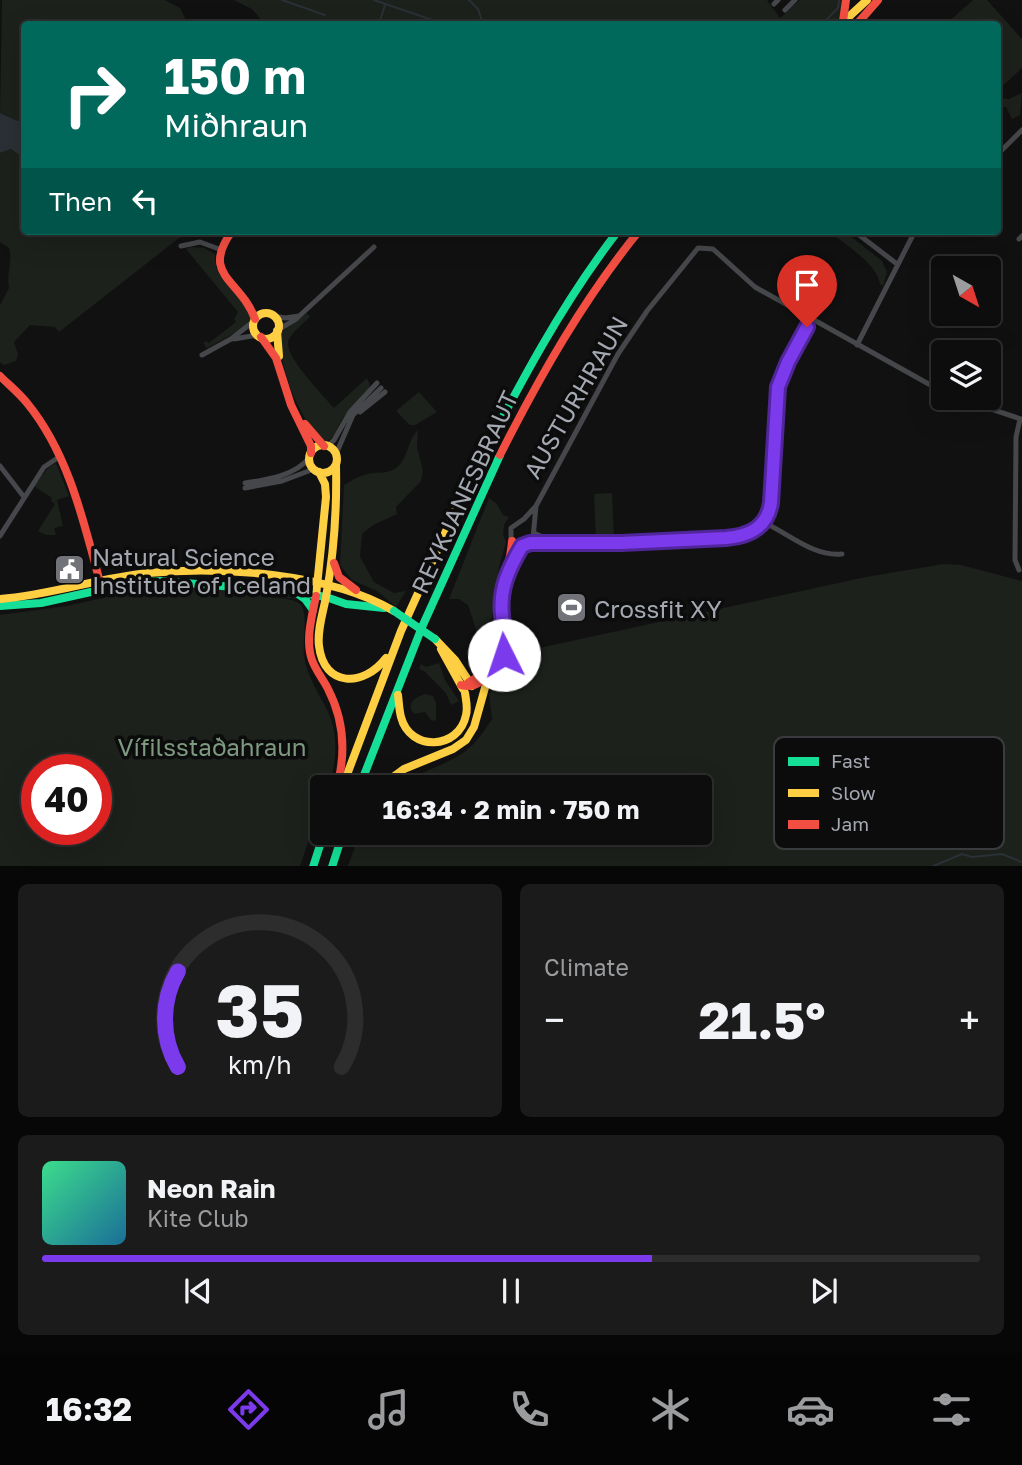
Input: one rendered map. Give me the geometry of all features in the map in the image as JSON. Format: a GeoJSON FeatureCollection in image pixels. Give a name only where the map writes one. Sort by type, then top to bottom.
{"type":"FeatureCollection","features":[{"type":"Feature","properties":{"kind":"main road"},"geometry":{"type":"LineString","coordinates":[[843,21],[846,0]]}},
{"type":"Feature","properties":{"kind":"main road"},"geometry":{"type":"LineString","coordinates":[[853,0],[864,11]]}},
{"type":"Feature","properties":{"kind":"main road"},"geometry":{"type":"LineString","coordinates":[[859,21],[867,0]]}},
{"type":"Feature","properties":{"kind":"main road"},"geometry":{"type":"LineString","coordinates":[[846,21],[878,0]]}},
{"type":"Feature","properties":{"kind":"main road"},"geometry":{"type":"LineString","coordinates":[[229,235],[219,249],[219,266],[244,296],[255,320]]}},
{"type":"Feature","properties":{"kind":"main road","name":"REYKJANESBRAUT"},"geometry":{"type":"LineString","coordinates":[[344,775],[401,631],[463,492],[530,364],[570,297],[615,235]]}},
{"type":"Feature","properties":{"kind":"main road","name":"REYKJANESBRAUT"},"geometry":{"type":"LineString","coordinates":[[364,775],[464,530],[535,388],[584,304],[636,235]]}},
{"type":"Feature","properties":{"kind":"main road"},"geometry":{"type":"LineString","coordinates":[[244,296],[278,321],[279,355],[293,397],[308,430],[336,454],[337,503],[333,556],[319,639],[326,666],[339,677],[358,681],[372,675],[381,665],[413,595],[423,580]]}},
{"type":"Feature","properties":{"kind":"main road"},"geometry":{"type":"LineString","coordinates":[[271,314],[259,315],[254,328],[276,356],[289,398],[311,446],[316,471],[326,490],[321,559],[309,635],[313,661],[337,706],[343,726],[344,754],[341,775]]}},
{"type":"Feature","properties":{"kind":"main road"},"geometry":{"type":"LineString","coordinates":[[259,336],[269,338],[278,331]]}},
{"type":"Feature","properties":{"kind":"main road"},"geometry":{"type":"LineString","coordinates":[[0,376],[33,411],[72,484],[91,552],[95,557],[99,587]]}},
{"type":"Feature","properties":{"kind":"main road"},"geometry":{"type":"LineString","coordinates":[[311,455],[317,447],[326,446]]}},
{"type":"Feature","properties":{"kind":"main road"},"geometry":{"type":"LineString","coordinates":[[316,471],[331,471],[336,465]]}},
{"type":"Feature","properties":{"kind":"main road","name":"AUSTURHRAUN"},"geometry":{"type":"LineString","coordinates":[[466,686],[501,663],[506,645],[501,597],[512,541]]}},
{"type":"Feature","properties":{"kind":"main road","name":"AUSTURHRAUN"},"geometry":{"type":"LineString","coordinates":[[508,570],[526,544]]}},
{"type":"Feature","properties":{"kind":"main road"},"geometry":{"type":"LineString","coordinates":[[333,556],[339,577],[436,641],[457,663],[471,671],[487,674],[472,732],[461,745],[394,775]]}},
{"type":"Feature","properties":{"kind":"main road"},"geometry":{"type":"LineString","coordinates":[[301,579],[315,569],[321,559]]}},
{"type":"Feature","properties":{"kind":"main road"},"geometry":{"type":"LineString","coordinates":[[0,606],[41,603],[153,573],[236,573],[301,579],[368,597]]}},
{"type":"Feature","properties":{"kind":"main road"},"geometry":{"type":"LineString","coordinates":[[0,598],[160,581],[295,592],[326,597],[346,604],[394,611]]}},
{"type":"Feature","properties":{"kind":"main road"},"geometry":{"type":"LineString","coordinates":[[295,592],[313,610]]}},
{"type":"Feature","properties":{"kind":"main road"},"geometry":{"type":"LineString","coordinates":[[398,687],[398,713],[402,726],[414,738],[429,744],[446,741],[461,730],[468,713],[466,686],[436,641]]}},
{"type":"Feature","properties":{"kind":"main road"},"geometry":{"type":"LineString","coordinates":[[457,663],[478,713]]}},
{"type":"Feature","properties":{"kind":"main road"},"geometry":{"type":"LineString","coordinates":[[313,866],[320,845]]}},
{"type":"Feature","properties":{"kind":"main road"},"geometry":{"type":"LineString","coordinates":[[332,866],[339,845]]}},
{"type":"Feature","properties":{"kind":"street"},"geometry":{"type":"LineString","coordinates":[[785,10],[795,0]]}},
{"type":"Feature","properties":{"kind":"street"},"geometry":{"type":"LineString","coordinates":[[1001,151],[1022,130]]}},
{"type":"Feature","properties":{"kind":"street"},"geometry":{"type":"LineString","coordinates":[[859,235],[897,264]]}},
{"type":"Feature","properties":{"kind":"street"},"geometry":{"type":"LineString","coordinates":[[857,345],[913,235]]}},
{"type":"Feature","properties":{"kind":"street"},"geometry":{"type":"LineString","coordinates":[[181,246],[200,242],[219,249]]}},
{"type":"Feature","properties":{"kind":"street"},"geometry":{"type":"LineString","coordinates":[[278,331],[299,316],[374,247]]}},
{"type":"Feature","properties":{"kind":"street","name":"AUSTURHRAUN"},"geometry":{"type":"LineString","coordinates":[[512,541],[510,531],[536,506],[618,354],[647,311],[698,248],[713,249],[755,287],[811,320]]}},
{"type":"Feature","properties":{"kind":"street"},"geometry":{"type":"LineString","coordinates":[[271,314],[285,318],[299,316]]}},
{"type":"Feature","properties":{"kind":"street"},"geometry":{"type":"LineString","coordinates":[[202,355],[231,339],[255,320]]}},
{"type":"Feature","properties":{"kind":"street"},"geometry":{"type":"LineString","coordinates":[[512,541],[526,544],[621,543],[726,538],[748,534],[763,522],[771,503],[778,387],[811,320],[931,385]]}},
{"type":"Feature","properties":{"kind":"street"},"geometry":{"type":"LineString","coordinates":[[231,339],[250,334],[259,336]]}},
{"type":"Feature","properties":{"kind":"street"},"geometry":{"type":"LineString","coordinates":[[326,446],[334,440],[350,412],[381,388],[355,412],[336,454]]}},
{"type":"Feature","properties":{"kind":"street"},"geometry":{"type":"LineString","coordinates":[[994,410],[1021,419],[1016,437],[1014,560],[1019,570]]}},
{"type":"Feature","properties":{"kind":"street"},"geometry":{"type":"LineString","coordinates":[[311,455],[301,466],[286,473],[245,485],[282,481],[316,471]]}},
{"type":"Feature","properties":{"kind":"street"},"geometry":{"type":"LineString","coordinates":[[0,536],[44,467],[59,457]]}},
{"type":"Feature","properties":{"kind":"street"},"geometry":{"type":"LineString","coordinates":[[0,466],[24,497]]}},
{"type":"Feature","properties":{"kind":"street","name":"AUSTURHRAUN"},"geometry":{"type":"LineString","coordinates":[[526,544],[534,531],[536,506]]}},
{"type":"Feature","properties":{"kind":"street"},"geometry":{"type":"LineString","coordinates":[[519,522],[529,523],[534,531],[554,542]]}},
{"type":"Feature","properties":{"kind":"street"},"geometry":{"type":"LineString","coordinates":[[763,522],[817,551],[842,554]]}},
{"type":"Feature","properties":{"kind":"green space"},"geometry":{"type":"Polygon","coordinates":[[[2,0],[165,0],[180,8],[185,18],[182,21],[21,21],[21,120],[18,121],[0,113],[2,0]]]}},
{"type":"Feature","properties":{"kind":"green space"},"geometry":{"type":"Polygon","coordinates":[[[234,0],[767,0],[780,18],[800,0],[841,0],[844,13],[839,21],[262,21],[252,9],[234,0]]]}},
{"type":"Feature","properties":{"kind":"green space"},"geometry":{"type":"Polygon","coordinates":[[[973,0],[987,0],[1022,39],[1022,68],[1001,87],[1001,21],[949,21],[973,0]]]}},
{"type":"Feature","properties":{"kind":"green space"},"geometry":{"type":"Polygon","coordinates":[[[1022,93],[1020,115],[1012,119],[1006,107],[1001,108],[1001,98],[1009,99],[1022,93]]]}},
{"type":"Feature","properties":{"kind":"green space"},"geometry":{"type":"Polygon","coordinates":[[[11,149],[21,156],[21,235],[191,235],[179,238],[59,332],[55,327],[30,325],[14,342],[18,354],[16,361],[4,365],[0,362],[0,305],[9,288],[10,258],[9,248],[0,242],[0,153],[11,149]]]}},
{"type":"Feature","properties":{"kind":"green space"},"geometry":{"type":"Polygon","coordinates":[[[834,235],[849,235],[882,261],[887,272],[883,286],[873,269],[834,235]]]}},
{"type":"Feature","properties":{"kind":"green space"},"geometry":{"type":"Polygon","coordinates":[[[204,248],[215,254],[216,267],[246,303],[251,319],[242,329],[207,348],[203,343],[209,343],[236,322],[234,319],[238,312],[186,249],[204,248]]]}},
{"type":"Feature","properties":{"kind":"green space"},"geometry":{"type":"Polygon","coordinates":[[[307,313],[310,317],[294,332],[288,343],[293,358],[314,386],[334,408],[367,378],[370,385],[344,417],[332,437],[323,442],[305,419],[292,392],[278,335],[307,313]]]}},
{"type":"Feature","properties":{"kind":"green space"},"geometry":{"type":"Polygon","coordinates":[[[419,392],[437,412],[415,425],[410,425],[396,411],[419,392]]]}},
{"type":"Feature","properties":{"kind":"green space"},"geometry":{"type":"Polygon","coordinates":[[[418,430],[417,448],[423,470],[421,481],[396,507],[397,514],[373,525],[362,534],[360,557],[374,582],[394,593],[406,591],[396,607],[377,591],[352,580],[340,565],[344,485],[361,476],[396,468],[418,430]]]}},
{"type":"Feature","properties":{"kind":"green space"},"geometry":{"type":"Polygon","coordinates":[[[56,463],[69,496],[57,500],[63,526],[54,528],[56,535],[46,535],[38,531],[55,504],[51,501],[52,498],[34,486],[48,468],[56,463]]]}},
{"type":"Feature","properties":{"kind":"green space"},"geometry":{"type":"Polygon","coordinates":[[[612,493],[614,539],[596,540],[594,494],[612,493]]]}},
{"type":"Feature","properties":{"kind":"green space"},"geometry":{"type":"Polygon","coordinates":[[[489,498],[496,503],[503,515],[509,517],[504,525],[503,535],[506,542],[499,567],[492,618],[483,630],[477,632],[468,605],[459,599],[449,599],[489,498]]]}},
{"type":"Feature","properties":{"kind":"green space"},"geometry":{"type":"Polygon","coordinates":[[[944,564],[961,565],[1022,581],[1022,866],[348,866],[356,845],[712,845],[712,775],[418,775],[458,756],[477,740],[492,719],[489,694],[506,674],[516,653],[866,577],[944,564]]]}},
{"type":"Feature","properties":{"kind":"green space","name":"Vífilsstaðahraun"},"geometry":{"type":"Polygon","coordinates":[[[152,584],[289,595],[297,599],[253,595],[291,600],[303,608],[305,663],[331,719],[335,759],[332,775],[310,775],[310,837],[300,866],[0,866],[0,615],[67,606],[138,590],[175,590],[152,584]]]}},
{"type":"Feature","properties":{"kind":"green space"},"geometry":{"type":"Polygon","coordinates":[[[439,663],[445,680],[459,701],[451,705],[446,693],[419,669],[421,664],[426,667],[439,663]]]}},
{"type":"Feature","properties":{"kind":"green space"},"geometry":{"type":"Polygon","coordinates":[[[425,694],[433,696],[436,703],[436,720],[432,721],[425,712],[414,714],[412,710],[413,701],[425,694]]]}},
{"type":"Feature","properties":{"kind":"shaded area"},"geometry":{"type":"Polygon","coordinates":[[[0,113],[18,121],[21,120],[21,156],[11,149],[0,153],[0,113]]]}},
{"type":"Feature","properties":{"kind":"waterway"},"geometry":{"type":"LineString","coordinates":[[282,0],[325,15]]}},
{"type":"Feature","properties":{"kind":"waterway"},"geometry":{"type":"LineString","coordinates":[[374,0],[435,21]]}},
{"type":"Feature","properties":{"kind":"waterway"},"geometry":{"type":"LineString","coordinates":[[469,0],[478,9],[482,21]]}},
{"type":"Feature","properties":{"kind":"waterway"},"geometry":{"type":"LineString","coordinates":[[825,21],[838,8],[839,1]]}},
{"type":"Feature","properties":{"kind":"waterway"},"geometry":{"type":"LineString","coordinates":[[380,21],[385,5]]}},
{"type":"Feature","properties":{"kind":"waterway"},"geometry":{"type":"LineString","coordinates":[[933,866],[962,854],[972,857],[1002,854],[1022,862]]}},
{"type":"Feature","properties":{"kind":"traffic: fast"},"geometry":{"type":"LineString","coordinates":[[464,491],[554,325],[615,235]]}},
{"type":"Feature","properties":{"kind":"traffic: fast"},"geometry":{"type":"LineString","coordinates":[[364,775],[422,627],[500,455]]}},
{"type":"Feature","properties":{"kind":"traffic: fast"},"geometry":{"type":"LineString","coordinates":[[513,561],[522,546]]}},
{"type":"Feature","properties":{"kind":"traffic: fast"},"geometry":{"type":"LineString","coordinates":[[0,606],[41,603],[127,584],[160,581],[295,592],[326,597],[346,604],[384,608]]}},
{"type":"Feature","properties":{"kind":"traffic: fast"},"geometry":{"type":"LineString","coordinates":[[295,592],[305,599],[313,610]]}},
{"type":"Feature","properties":{"kind":"traffic: fast"},"geometry":{"type":"LineString","coordinates":[[394,611],[435,639]]}},
{"type":"Feature","properties":{"kind":"traffic: fast"},"geometry":{"type":"LineString","coordinates":[[313,866],[320,845]]}},
{"type":"Feature","properties":{"kind":"traffic: fast"},"geometry":{"type":"LineString","coordinates":[[332,866],[339,845]]}},
{"type":"Feature","properties":{"kind":"traffic: slow"},"geometry":{"type":"LineString","coordinates":[[844,21],[867,0]]}},
{"type":"Feature","properties":{"kind":"traffic: slow"},"geometry":{"type":"LineString","coordinates":[[266,313],[275,317],[279,326],[275,335],[266,339],[257,335],[253,326],[257,317],[266,313]]}},
{"type":"Feature","properties":{"kind":"traffic: slow"},"geometry":{"type":"LineString","coordinates":[[277,331],[279,356]]}},
{"type":"Feature","properties":{"kind":"traffic: slow"},"geometry":{"type":"LineString","coordinates":[[323,445],[333,449],[337,459],[333,469],[323,473],[313,469],[309,459],[313,449],[323,445]]}},
{"type":"Feature","properties":{"kind":"traffic: slow"},"geometry":{"type":"LineString","coordinates":[[326,597],[334,531],[336,465]]}},
{"type":"Feature","properties":{"kind":"traffic: slow"},"geometry":{"type":"LineString","coordinates":[[316,596],[326,497],[325,484],[319,472]]}},
{"type":"Feature","properties":{"kind":"traffic: slow"},"geometry":{"type":"LineString","coordinates":[[347,775],[401,631],[464,491]]}},
{"type":"Feature","properties":{"kind":"traffic: slow"},"geometry":{"type":"LineString","coordinates":[[0,599],[129,575],[177,571],[241,572],[307,580],[339,588],[394,611]]}},
{"type":"Feature","properties":{"kind":"traffic: slow"},"geometry":{"type":"LineString","coordinates":[[326,597],[319,646],[322,660],[328,670],[346,679],[356,678],[377,668],[386,658]]}},
{"type":"Feature","properties":{"kind":"traffic: slow"},"geometry":{"type":"LineString","coordinates":[[435,639],[455,660],[472,686]]}},
{"type":"Feature","properties":{"kind":"traffic: slow"},"geometry":{"type":"LineString","coordinates":[[441,649],[463,689]]}},
{"type":"Feature","properties":{"kind":"traffic: slow"},"geometry":{"type":"LineString","coordinates":[[396,775],[453,749],[466,740],[474,727],[488,677]]}},
{"type":"Feature","properties":{"kind":"traffic: slow"},"geometry":{"type":"LineString","coordinates":[[398,695],[400,714],[406,728],[414,736],[434,742],[445,740],[462,727],[467,712],[465,693]]}},
{"type":"Feature","properties":{"kind":"traffic: jam"},"geometry":{"type":"LineString","coordinates":[[843,21],[846,0]]}},
{"type":"Feature","properties":{"kind":"traffic: jam"},"geometry":{"type":"LineString","coordinates":[[860,21],[878,0]]}},
{"type":"Feature","properties":{"kind":"traffic: jam"},"geometry":{"type":"LineString","coordinates":[[230,235],[223,246],[221,268],[241,294],[255,319]]}},
{"type":"Feature","properties":{"kind":"traffic: jam"},"geometry":{"type":"LineString","coordinates":[[500,455],[564,339],[599,284],[636,235]]}},
{"type":"Feature","properties":{"kind":"traffic: jam"},"geometry":{"type":"LineString","coordinates":[[261,337],[276,358],[291,405],[311,446],[311,453]]}},
{"type":"Feature","properties":{"kind":"traffic: jam"},"geometry":{"type":"LineString","coordinates":[[0,376],[27,403],[54,444],[73,490],[101,586]]}},
{"type":"Feature","properties":{"kind":"traffic: jam"},"geometry":{"type":"LineString","coordinates":[[305,424],[324,446]]}},
{"type":"Feature","properties":{"kind":"traffic: jam"},"geometry":{"type":"LineString","coordinates":[[461,685],[471,686],[484,680],[496,670],[501,661],[504,640],[502,596],[512,541]]}},
{"type":"Feature","properties":{"kind":"traffic: jam"},"geometry":{"type":"LineString","coordinates":[[334,563],[339,577],[356,590]]}},
{"type":"Feature","properties":{"kind":"traffic: jam"},"geometry":{"type":"LineString","coordinates":[[316,596],[310,628],[310,652],[340,721],[343,743],[339,775]]}},
{"type":"Feature","properties":{"kind":"traffic: jam"},"geometry":{"type":"LineString","coordinates":[[468,683],[495,666]]}},
{"type":"Feature","properties":{"kind":"place","name":"Natural Science Institute of Iceland"},"geometry":{"type":"Point","coordinates":[69,570]}},
{"type":"Feature","properties":{"kind":"place","name":"Crossfit XY"},"geometry":{"type":"Point","coordinates":[571,608]}},
{"type":"Feature","properties":{"kind":"route"},"geometry":{"type":"LineString","coordinates":[[504,655],[506,645],[502,592],[508,570],[522,546],[554,542],[621,543],[726,538],[742,536],[760,527],[771,503],[778,387],[807,327]]}}]}
